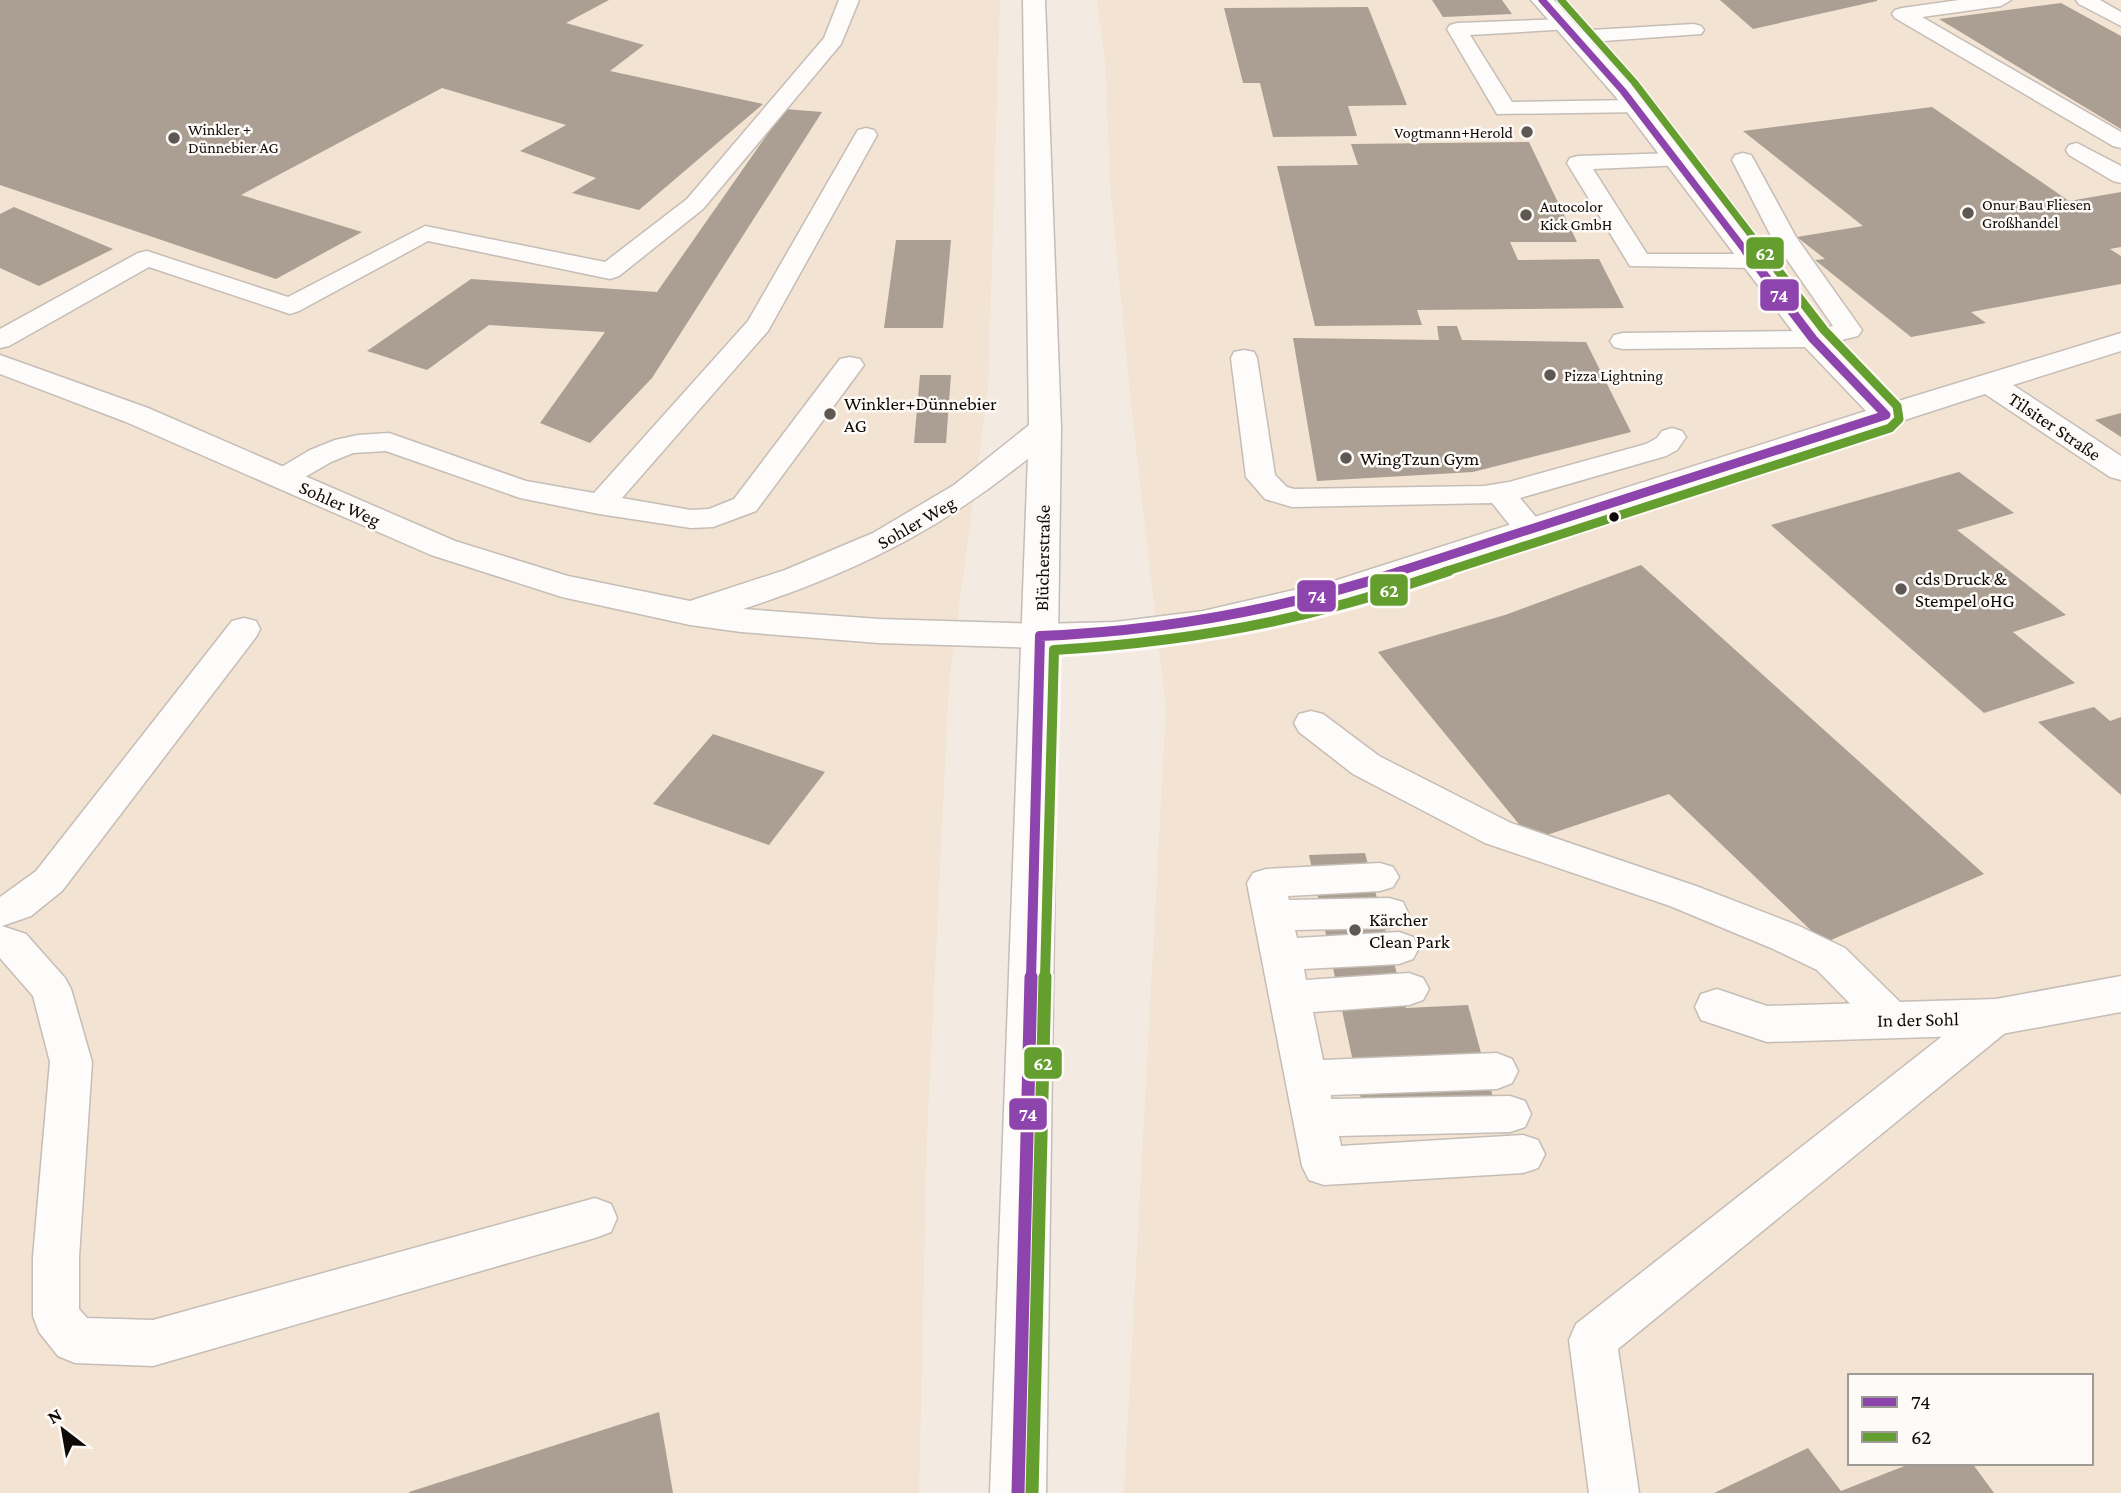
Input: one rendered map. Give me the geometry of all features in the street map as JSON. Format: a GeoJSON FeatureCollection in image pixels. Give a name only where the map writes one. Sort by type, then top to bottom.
{"type":"FeatureCollection","features":[{"type":"Feature","properties":{"kind":"street","name":"Blücherstraße"},"geometry":{"type":"LineString","coordinates":[[1018,1493],[1045,428],[1034,0]]}},
{"type":"Feature","properties":{"kind":"street"},"geometry":{"type":"LineString","coordinates":[[1542,0],[1635,107],[1814,339],[1886,415]]}},
{"type":"Feature","properties":{"kind":"street","name":"Sohler Weg"},"geometry":{"type":"LineString","coordinates":[[3,362],[137,415],[464,555],[562,586],[690,613],[741,620],[879,631],[1040,636],[1115,634],[1166,628],[1252,612],[1345,589],[2121,342]]}},
{"type":"Feature","properties":{"kind":"street","name":"Tilsiter Straße"},"geometry":{"type":"LineString","coordinates":[[1989,383],[2121,470]]}},
{"type":"Feature","properties":{"kind":"street","name":"Sohler Weg"},"geometry":{"type":"LineString","coordinates":[[690,613],[825,568],[892,538],[956,500],[1014,457],[1045,428]]}},
{"type":"Feature","properties":{"kind":"street","name":"In der Sohl"},"geometry":{"type":"LineString","coordinates":[[1717,1007],[1766,1024],[1996,1017],[2121,994]]}},
{"type":"Feature","properties":{"kind":"lane"},"geometry":{"type":"LineString","coordinates":[[3,362],[147,258],[290,306],[425,233],[610,271],[695,204],[834,40],[849,0]]}},
{"type":"Feature","properties":{"kind":"lane"},"geometry":{"type":"LineString","coordinates":[[2001,0],[1902,14],[2121,141]]}},
{"type":"Feature","properties":{"kind":"lane"},"geometry":{"type":"LineString","coordinates":[[2086,0],[2121,20]]}},
{"type":"Feature","properties":{"kind":"lane"},"geometry":{"type":"LineString","coordinates":[[1635,107],[1505,109],[1457,29],[1693,30]]}},
{"type":"Feature","properties":{"kind":"lane"},"geometry":{"type":"LineString","coordinates":[[599,505],[760,326],[866,135]]}},
{"type":"Feature","properties":{"kind":"lane"},"geometry":{"type":"LineString","coordinates":[[2077,150],[2121,176]]}},
{"type":"Feature","properties":{"kind":"lane"},"geometry":{"type":"LineString","coordinates":[[1676,160],[1578,163],[1639,261],[1753,261]]}},
{"type":"Feature","properties":{"kind":"lane"},"geometry":{"type":"LineString","coordinates":[[1623,341],[1814,339],[1849,330],[1784,238],[1743,160]]}},
{"type":"Feature","properties":{"kind":"lane"},"geometry":{"type":"LineString","coordinates":[[1244,358],[1261,477],[1276,494],[1292,498],[1500,493],[1656,450],[1667,444],[1672,437]]}},
{"type":"Feature","properties":{"kind":"lane"},"geometry":{"type":"LineString","coordinates":[[283,478],[325,451],[367,440],[388,442],[520,489],[599,505],[691,519],[713,518],[745,505],[850,365]]}},
{"type":"Feature","properties":{"kind":"lane"},"geometry":{"type":"LineString","coordinates":[[1500,493],[1531,529]]}},
{"type":"Feature","properties":{"kind":"lane"},"geometry":{"type":"LineString","coordinates":[[0,912],[17,906],[49,881],[244,629]]}},
{"type":"Feature","properties":{"kind":"lane"},"geometry":{"type":"LineString","coordinates":[[1311,723],[1366,765],[1498,833],[1683,896],[1785,937],[1831,959],[1891,1019]]}},
{"type":"Feature","properties":{"kind":"lane"},"geometry":{"type":"LineString","coordinates":[[1281,955],[1390,913],[1266,883],[1324,1166],[1522,1154]]}},
{"type":"Feature","properties":{"kind":"lane"},"geometry":{"type":"LineString","coordinates":[[0,941],[12,944],[51,989],[71,1062],[57,1257],[56,1316],[75,1340],[153,1343],[595,1218]]}},
{"type":"Feature","properties":{"kind":"lane"},"geometry":{"type":"LineString","coordinates":[[1290,997],[1409,989]]}},
{"type":"Feature","properties":{"kind":"lane"},"geometry":{"type":"LineString","coordinates":[[1614,1493],[1593,1340],[1996,1017]]}},
{"type":"Feature","properties":{"kind":"lane"},"geometry":{"type":"LineString","coordinates":[[1306,1078],[1497,1071]]}},
{"type":"Feature","properties":{"kind":"lane"},"geometry":{"type":"LineString","coordinates":[[1314,1118],[1510,1114]]}},
{"type":"Feature","properties":{"kind":"shaded area"},"geometry":{"type":"Polygon","coordinates":[[[0,0],[1000,0],[988,389],[949,682],[927,1136],[919,1493],[0,1493],[0,0]]]}},
{"type":"Feature","properties":{"kind":"shaded area"},"geometry":{"type":"Polygon","coordinates":[[[1097,0],[2121,0],[2121,1493],[1124,1493],[1166,708],[1132,413],[1111,195],[1105,63],[1097,0]]]}},
{"type":"Feature","properties":{"kind":"building","name":"Winkler + Dünnebier AG"},"geometry":{"type":"Polygon","coordinates":[[[0,0],[609,0],[566,23],[644,45],[610,71],[763,104],[639,210],[572,193],[596,178],[520,151],[566,125],[442,88],[241,195],[362,232],[276,279],[0,185],[0,0]]]}},
{"type":"Feature","properties":{"kind":"building"},"geometry":{"type":"Polygon","coordinates":[[[1432,0],[1502,0],[1512,14],[1443,17],[1432,0]]]}},
{"type":"Feature","properties":{"kind":"building"},"geometry":{"type":"Polygon","coordinates":[[[1720,0],[1877,0],[1877,1],[1753,29],[1720,0]]]}},
{"type":"Feature","properties":{"kind":"building"},"geometry":{"type":"Polygon","coordinates":[[[2061,3],[2121,36],[2121,129],[1939,19],[2061,3]]]}},
{"type":"Feature","properties":{"kind":"building"},"geometry":{"type":"Polygon","coordinates":[[[1368,7],[1407,105],[1348,106],[1357,136],[1273,137],[1260,83],[1243,83],[1224,8],[1368,7]]]}},
{"type":"Feature","properties":{"kind":"building","name":"Onur Bau Fliesen Großhandel"},"geometry":{"type":"Polygon","coordinates":[[[1932,107],[2069,201],[2121,192],[2121,247],[2110,249],[2121,256],[2121,284],[1971,312],[1986,323],[1911,337],[1815,260],[1825,259],[1797,237],[1863,226],[1743,131],[1932,107]]]}},
{"type":"Feature","properties":{"kind":"building"},"geometry":{"type":"Polygon","coordinates":[[[785,109],[822,112],[652,378],[590,443],[540,423],[605,332],[489,325],[427,370],[367,351],[471,279],[657,292],[785,109]]]}},
{"type":"Feature","properties":{"kind":"building"},"geometry":{"type":"Polygon","coordinates":[[[1529,142],[1577,242],[1510,242],[1518,260],[1599,259],[1624,308],[1417,310],[1422,325],[1315,326],[1277,166],[1358,165],[1351,144],[1529,142]]]}},
{"type":"Feature","properties":{"kind":"building"},"geometry":{"type":"Polygon","coordinates":[[[14,207],[113,249],[39,286],[0,268],[0,214],[14,207]]]}},
{"type":"Feature","properties":{"kind":"building"},"geometry":{"type":"Polygon","coordinates":[[[896,240],[951,240],[943,328],[884,328],[896,240]]]}},
{"type":"Feature","properties":{"kind":"building"},"geometry":{"type":"Polygon","coordinates":[[[1437,326],[1457,326],[1462,340],[1586,342],[1631,432],[1473,472],[1317,481],[1293,338],[1439,340],[1437,326]]]}},
{"type":"Feature","properties":{"kind":"building"},"geometry":{"type":"Polygon","coordinates":[[[920,375],[951,375],[946,443],[914,443],[920,375]]]}},
{"type":"Feature","properties":{"kind":"building"},"geometry":{"type":"Polygon","coordinates":[[[2121,413],[2121,437],[2095,420],[2121,413]]]}},
{"type":"Feature","properties":{"kind":"building","name":"cds Druck & Stempel oHG"},"geometry":{"type":"Polygon","coordinates":[[[1959,472],[2014,513],[1957,530],[2066,615],[2013,632],[2075,683],[1984,713],[1771,525],[1959,472]]]}},
{"type":"Feature","properties":{"kind":"building"},"geometry":{"type":"Polygon","coordinates":[[[1641,565],[1984,874],[1824,943],[1669,794],[1532,840],[1378,652],[1505,615],[1641,565]]]}},
{"type":"Feature","properties":{"kind":"building"},"geometry":{"type":"Polygon","coordinates":[[[2094,707],[2110,721],[2121,717],[2121,795],[2038,722],[2094,707]]]}},
{"type":"Feature","properties":{"kind":"building"},"geometry":{"type":"Polygon","coordinates":[[[713,734],[825,772],[769,845],[653,804],[713,734]]]}},
{"type":"Feature","properties":{"kind":"building","name":"Kärcher Clean Park"},"geometry":{"type":"Polygon","coordinates":[[[1365,853],[1406,1008],[1468,1005],[1493,1097],[1362,1104],[1309,855],[1365,853]]]}},
{"type":"Feature","properties":{"kind":"building"},"geometry":{"type":"Polygon","coordinates":[[[659,1412],[673,1493],[409,1493],[409,1492],[659,1412]]]}},
{"type":"Feature","properties":{"kind":"building"},"geometry":{"type":"Polygon","coordinates":[[[1808,1448],[1841,1491],[1907,1465],[1973,1465],[1994,1493],[1714,1493],[1808,1448]]]}},
{"type":"Feature","properties":{"kind":"transit line","name":"74"},"geometry":{"type":"LineString","coordinates":[[1018,1493],[1040,636],[1119,631],[1194,622],[1268,608],[1345,589],[1886,415],[1813,339],[1623,91],[1542,0]]}},
{"type":"Feature","properties":{"kind":"transit line","name":"62"},"geometry":{"type":"LineString","coordinates":[[1032,1493],[1054,650],[1129,645],[1203,635],[1349,603],[1890,428],[1899,419],[1897,406],[1824,330],[1634,82],[1561,0]]}},
{"type":"Feature","properties":{"kind":"place","name":"Vogtmann+Herold"},"geometry":{"type":"Point","coordinates":[1527,132]}},
{"type":"Feature","properties":{"kind":"place","name":"Winkler + Dünnebier AG"},"geometry":{"type":"Point","coordinates":[174,138]}},
{"type":"Feature","properties":{"kind":"place","name":"Onur Bau Fliesen Großhandel"},"geometry":{"type":"Point","coordinates":[1968,213]}},
{"type":"Feature","properties":{"kind":"place","name":"Autocolor Kick GmbH"},"geometry":{"type":"Point","coordinates":[1526,215]}},
{"type":"Feature","properties":{"kind":"place","name":"Pizza Lightning"},"geometry":{"type":"Point","coordinates":[1550,375]}},
{"type":"Feature","properties":{"kind":"place","name":"Winkler+Dünnebier AG"},"geometry":{"type":"Point","coordinates":[830,414]}},
{"type":"Feature","properties":{"kind":"place","name":"WingTzun Gym"},"geometry":{"type":"Point","coordinates":[1346,458]}},
{"type":"Feature","properties":{"kind":"place","name":"cds Druck & Stempel oHG"},"geometry":{"type":"Point","coordinates":[1901,589]}},
{"type":"Feature","properties":{"kind":"place","name":"Kärcher Clean Park"},"geometry":{"type":"Point","coordinates":[1355,930]}}]}
